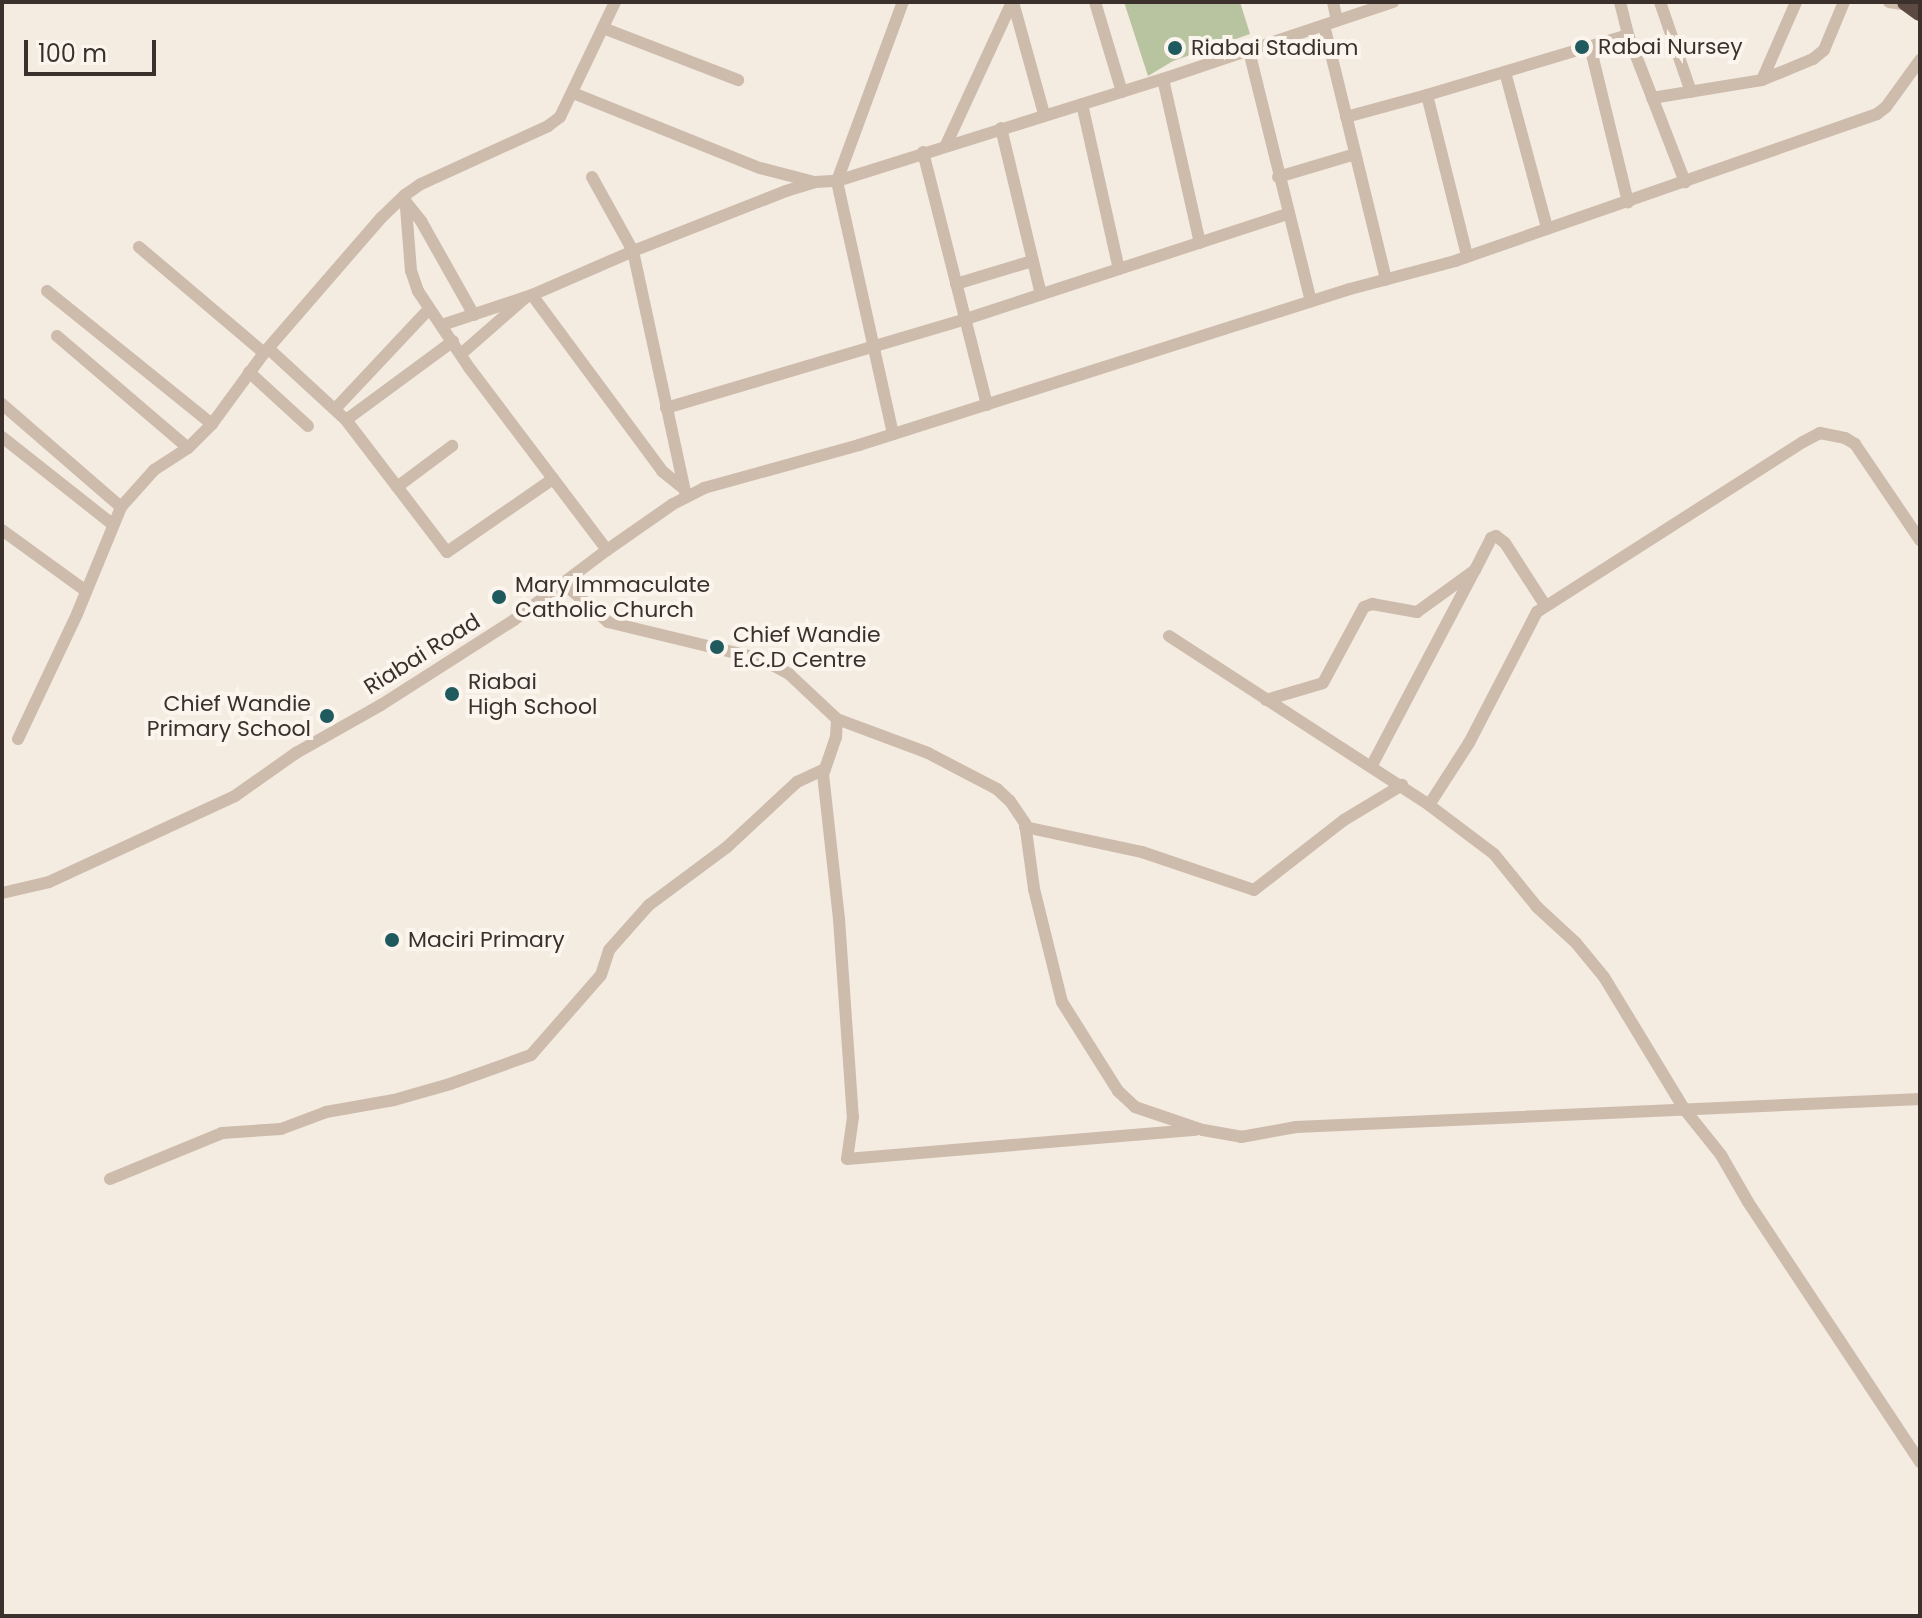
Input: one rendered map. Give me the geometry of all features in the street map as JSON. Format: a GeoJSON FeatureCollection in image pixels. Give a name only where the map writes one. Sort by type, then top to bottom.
{"type":"FeatureCollection","features":[{"type":"Feature","properties":{"kind":"street"},"geometry":{"type":"LineString","coordinates":[[18,739],[121,507],[154,470],[188,448],[212,424],[249,372],[381,218],[432,178],[548,126],[568,106],[615,2]]}},
{"type":"Feature","properties":{"kind":"street"},"geometry":{"type":"LineString","coordinates":[[893,434],[837,181],[903,2]]}},
{"type":"Feature","properties":{"kind":"street"},"geometry":{"type":"LineString","coordinates":[[1012,2],[1044,114]]}},
{"type":"Feature","properties":{"kind":"street"},"geometry":{"type":"LineString","coordinates":[[946,145],[1012,2]]}},
{"type":"Feature","properties":{"kind":"street"},"geometry":{"type":"LineString","coordinates":[[1095,2],[1122,92]]}},
{"type":"Feature","properties":{"kind":"street"},"geometry":{"type":"LineString","coordinates":[[1333,2],[1330,23],[1346,117],[1386,280]]}},
{"type":"Feature","properties":{"kind":"street"},"geometry":{"type":"LineString","coordinates":[[573,93],[760,168],[815,182],[837,181],[1163,79],[1393,2]]}},
{"type":"Feature","properties":{"kind":"street"},"geometry":{"type":"LineString","coordinates":[[1620,2],[1628,35],[1685,182]]}},
{"type":"Feature","properties":{"kind":"street"},"geometry":{"type":"LineString","coordinates":[[1660,2],[1691,92]]}},
{"type":"Feature","properties":{"kind":"street"},"geometry":{"type":"LineString","coordinates":[[1762,80],[1796,2]]}},
{"type":"Feature","properties":{"kind":"street"},"geometry":{"type":"LineString","coordinates":[[1652,98],[1762,80],[1822,53],[1844,2]]}},
{"type":"Feature","properties":{"kind":"street"},"geometry":{"type":"LineString","coordinates":[[1889,2],[1912,6]]}},
{"type":"Feature","properties":{"kind":"street"},"geometry":{"type":"LineString","coordinates":[[603,28],[738,80]]}},
{"type":"Feature","properties":{"kind":"street"},"geometry":{"type":"LineString","coordinates":[[1346,117],[1628,35]]}},
{"type":"Feature","properties":{"kind":"street"},"geometry":{"type":"LineString","coordinates":[[1590,46],[1628,202]]}},
{"type":"Feature","properties":{"kind":"street"},"geometry":{"type":"LineString","coordinates":[[1249,51],[1311,301]]}},
{"type":"Feature","properties":{"kind":"street","name":"Riabai Road"},"geometry":{"type":"LineString","coordinates":[[2,893],[49,882],[235,796],[296,753],[381,705],[501,628],[684,492],[893,434],[1628,202],[1877,114],[1886,107],[1920,60]]}},
{"type":"Feature","properties":{"kind":"street"},"geometry":{"type":"LineString","coordinates":[[1505,72],[1547,228]]}},
{"type":"Feature","properties":{"kind":"street"},"geometry":{"type":"LineString","coordinates":[[1163,79],[1200,243]]}},
{"type":"Feature","properties":{"kind":"street"},"geometry":{"type":"LineString","coordinates":[[1427,95],[1467,255]]}},
{"type":"Feature","properties":{"kind":"street"},"geometry":{"type":"LineString","coordinates":[[1082,104],[1119,269]]}},
{"type":"Feature","properties":{"kind":"street"},"geometry":{"type":"LineString","coordinates":[[1001,128],[1041,294]]}},
{"type":"Feature","properties":{"kind":"street"},"geometry":{"type":"LineString","coordinates":[[923,152],[987,405]]}},
{"type":"Feature","properties":{"kind":"street"},"geometry":{"type":"LineString","coordinates":[[1278,177],[1355,154]]}},
{"type":"Feature","properties":{"kind":"street"},"geometry":{"type":"LineString","coordinates":[[592,177],[633,251],[684,492]]}},
{"type":"Feature","properties":{"kind":"street"},"geometry":{"type":"LineString","coordinates":[[442,325],[528,297],[633,251],[815,182]]}},
{"type":"Feature","properties":{"kind":"street"},"geometry":{"type":"LineString","coordinates":[[405,198],[411,271],[429,309],[607,550]]}},
{"type":"Feature","properties":{"kind":"street"},"geometry":{"type":"LineString","coordinates":[[405,198],[474,315]]}},
{"type":"Feature","properties":{"kind":"street"},"geometry":{"type":"LineString","coordinates":[[666,408],[966,319],[1287,214]]}},
{"type":"Feature","properties":{"kind":"street"},"geometry":{"type":"LineString","coordinates":[[139,247],[336,408],[443,549],[450,552],[553,479]]}},
{"type":"Feature","properties":{"kind":"street"},"geometry":{"type":"LineString","coordinates":[[956,284],[1032,261]]}},
{"type":"Feature","properties":{"kind":"street"},"geometry":{"type":"LineString","coordinates":[[47,291],[212,424]]}},
{"type":"Feature","properties":{"kind":"street"},"geometry":{"type":"LineString","coordinates":[[461,354],[528,297]]}},
{"type":"Feature","properties":{"kind":"street"},"geometry":{"type":"LineString","coordinates":[[528,297],[662,471],[684,492]]}},
{"type":"Feature","properties":{"kind":"street"},"geometry":{"type":"LineString","coordinates":[[336,408],[429,309]]}},
{"type":"Feature","properties":{"kind":"street"},"geometry":{"type":"LineString","coordinates":[[57,336],[188,448]]}},
{"type":"Feature","properties":{"kind":"street"},"geometry":{"type":"LineString","coordinates":[[346,420],[453,341]]}},
{"type":"Feature","properties":{"kind":"street"},"geometry":{"type":"LineString","coordinates":[[249,372],[308,426]]}},
{"type":"Feature","properties":{"kind":"street"},"geometry":{"type":"LineString","coordinates":[[2,404],[121,507]]}},
{"type":"Feature","properties":{"kind":"street"},"geometry":{"type":"LineString","coordinates":[[1429,805],[1469,743],[1533,617],[1545,605],[1820,433],[1845,438],[1855,444],[1920,540]]}},
{"type":"Feature","properties":{"kind":"street"},"geometry":{"type":"LineString","coordinates":[[2,437],[112,524]]}},
{"type":"Feature","properties":{"kind":"street"},"geometry":{"type":"LineString","coordinates":[[397,487],[452,446]]}},
{"type":"Feature","properties":{"kind":"street"},"geometry":{"type":"LineString","coordinates":[[2,530],[86,591]]}},
{"type":"Feature","properties":{"kind":"street"},"geometry":{"type":"LineString","coordinates":[[1372,765],[1491,538],[1501,538],[1545,605]]}},
{"type":"Feature","properties":{"kind":"street"},"geometry":{"type":"LineString","coordinates":[[1266,700],[1323,683],[1367,605],[1417,612],[1475,570]]}},
{"type":"Feature","properties":{"kind":"street"},"geometry":{"type":"LineString","coordinates":[[563,583],[608,622],[761,659],[789,674],[837,719],[928,753],[997,789],[1020,812],[1025,827],[1034,889],[1065,1009],[1094,1048],[1118,1091],[1135,1107],[1203,1130],[1241,1137],[1296,1127],[1920,1099]]}},
{"type":"Feature","properties":{"kind":"street"},"geometry":{"type":"LineString","coordinates":[[1169,636],[1402,785],[1494,854],[1537,907],[1604,977],[1685,1110],[1721,1155],[1748,1202],[1920,1462]]}},
{"type":"Feature","properties":{"kind":"street"},"geometry":{"type":"LineString","coordinates":[[837,719],[836,737],[825,769],[824,793],[839,919],[853,1117],[847,1159],[1203,1130]]}},
{"type":"Feature","properties":{"kind":"street"},"geometry":{"type":"LineString","coordinates":[[110,1179],[222,1133],[281,1129],[326,1112],[441,1087],[531,1055],[572,1012],[601,975],[609,950],[649,905],[727,847],[797,782],[825,769]]}},
{"type":"Feature","properties":{"kind":"street"},"geometry":{"type":"LineString","coordinates":[[1025,827],[1142,852],[1254,890],[1344,820],[1402,785]]}},
{"type":"Feature","properties":{"kind":"green space","name":"Riabai Stadium"},"geometry":{"type":"Polygon","coordinates":[[[1124,2],[1240,2],[1250,34],[1173,61],[1148,76],[1124,2]]]}},
{"type":"Feature","properties":{"kind":"place","name":"Rabai Nursey"},"geometry":{"type":"Point","coordinates":[1582,47]}},
{"type":"Feature","properties":{"kind":"place","name":"Riabai Stadium"},"geometry":{"type":"Point","coordinates":[1175,48]}},
{"type":"Feature","properties":{"kind":"place","name":"Mary Immaculate Catholic Church"},"geometry":{"type":"Point","coordinates":[499,597]}},
{"type":"Feature","properties":{"kind":"place","name":"Chief Wandie E.C.D Centre"},"geometry":{"type":"Point","coordinates":[717,647]}},
{"type":"Feature","properties":{"kind":"place","name":"Riabai High School"},"geometry":{"type":"Point","coordinates":[452,694]}},
{"type":"Feature","properties":{"kind":"place","name":"Chief Wandie Primary School"},"geometry":{"type":"Point","coordinates":[327,716]}},
{"type":"Feature","properties":{"kind":"place","name":"Maciri Primary"},"geometry":{"type":"Point","coordinates":[392,940]}}]}
